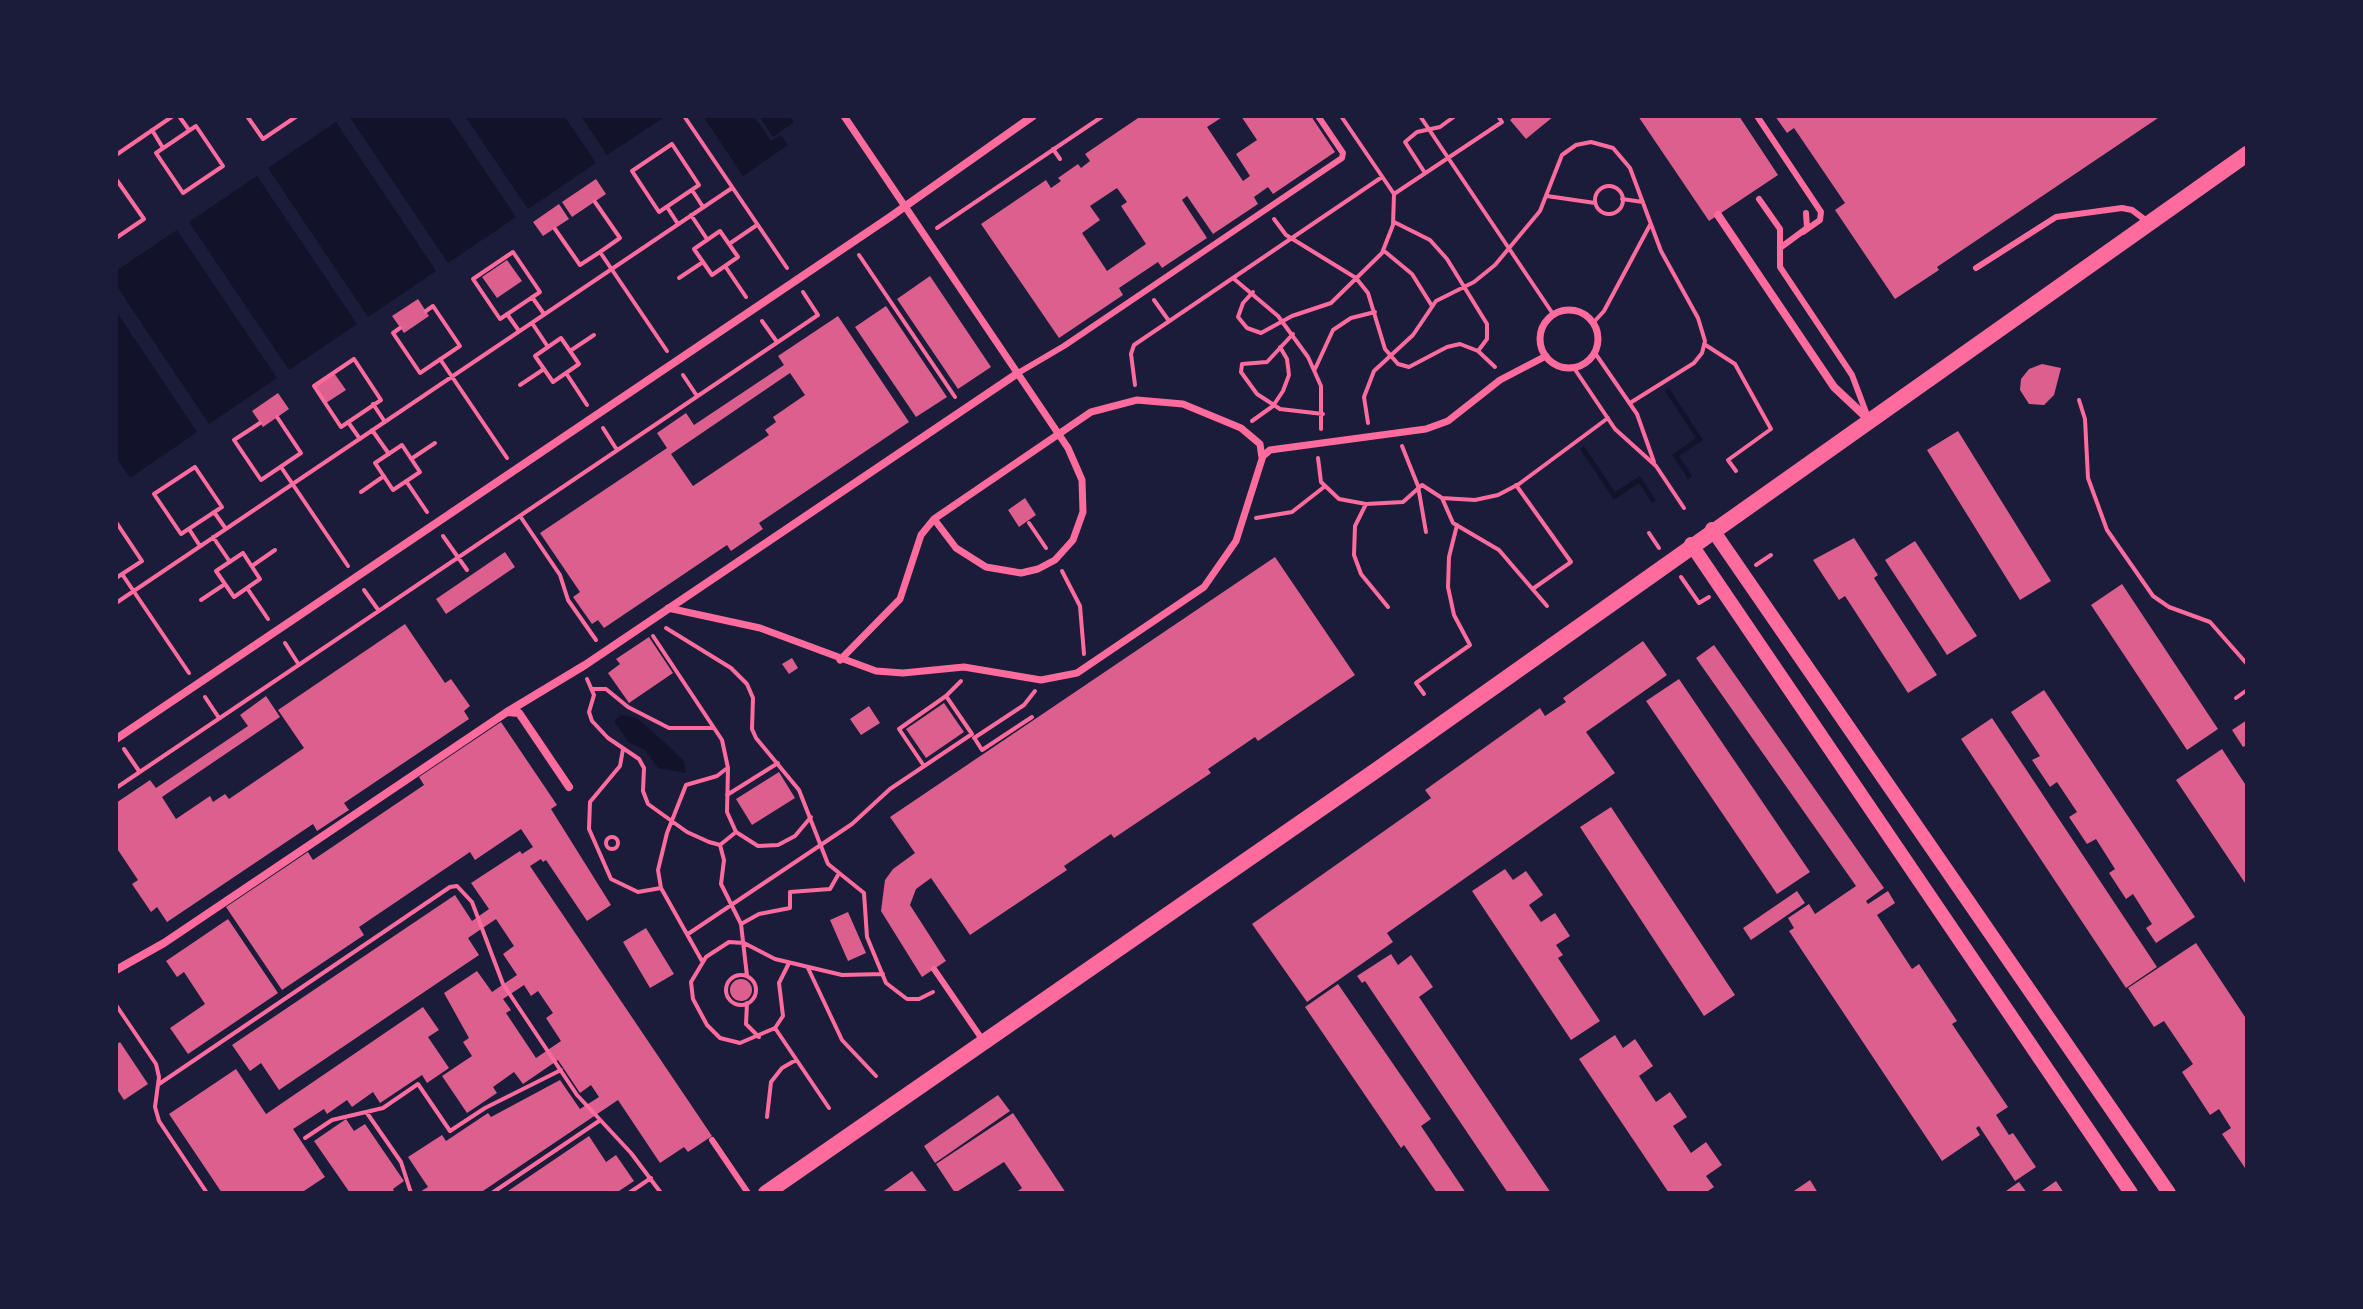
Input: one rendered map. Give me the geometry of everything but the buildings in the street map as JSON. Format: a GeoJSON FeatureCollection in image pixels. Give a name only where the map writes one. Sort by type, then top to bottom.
{"type":"FeatureCollection","features":[{"type":"Feature","properties":{"kind":"main road"},"geometry":{"type":"LineString","coordinates":[[766,1193],[1378,769],[1712,529],[2247,154]]}},
{"type":"Feature","properties":{"kind":"street"},"geometry":{"type":"LineString","coordinates":[[844,116],[1058,433],[1082,480],[1083,512],[1073,540],[1055,560],[1021,573],[986,567],[956,548],[934,519]]}},
{"type":"Feature","properties":{"kind":"street"},"geometry":{"type":"LineString","coordinates":[[117,739],[851,243],[1033,116]]}},
{"type":"Feature","properties":{"kind":"street"},"geometry":{"type":"LineString","coordinates":[[1718,215],[1834,387],[1868,419]]}},
{"type":"Feature","properties":{"kind":"street"},"geometry":{"type":"LineString","coordinates":[[1575,310],[1593,323],[1598,333],[1595,353],[1585,363],[1574,368],[1553,363],[1546,356],[1541,333],[1553,314],[1575,310]]}},
{"type":"Feature","properties":{"kind":"street"},"geometry":{"type":"LineString","coordinates":[[840,660],[900,599],[921,535],[934,519],[1058,433],[1103,407],[1137,400],[1183,404],[1239,427],[1265,448],[1275,449],[1399,434],[1448,421],[1503,378],[1546,356]]}},
{"type":"Feature","properties":{"kind":"street"},"geometry":{"type":"LineString","coordinates":[[116,970],[164,943],[507,712],[604,652],[1018,373]]}},
{"type":"Feature","properties":{"kind":"street"},"geometry":{"type":"LineString","coordinates":[[668,608],[760,628],[840,660],[890,673],[964,667],[1038,679],[1059,678],[1088,667],[1204,587],[1227,556],[1245,518],[1261,461],[1262,447],[1257,441]]}},
{"type":"Feature","properties":{"kind":"street"},"geometry":{"type":"LineString","coordinates":[[1261,461],[1275,449]]}},
{"type":"Feature","properties":{"kind":"street"},"geometry":{"type":"LineString","coordinates":[[1712,529],[2169,1193]]}},
{"type":"Feature","properties":{"kind":"street"},"geometry":{"type":"LineString","coordinates":[[1691,544],[2131,1193]]}},
{"type":"Feature","properties":{"kind":"street"},"geometry":{"type":"LineString","coordinates":[[507,712],[519,713],[569,787]]}},
{"type":"Feature","properties":{"kind":"lane"},"geometry":{"type":"LineString","coordinates":[[1018,373],[1064,346],[1344,156],[1318,116]]}},
{"type":"Feature","properties":{"kind":"lane"},"geometry":{"type":"LineString","coordinates":[[1757,116],[1821,212],[1820,220],[1780,248]]}},
{"type":"Feature","properties":{"kind":"lane"},"geometry":{"type":"LineString","coordinates":[[1759,199],[1780,229],[1780,267],[1852,375],[1868,419]]}},
{"type":"Feature","properties":{"kind":"lane"},"geometry":{"type":"LineString","coordinates":[[1976,268],[2056,217],[2122,208],[2132,210],[2149,223]]}},
{"type":"Feature","properties":{"kind":"lane"},"geometry":{"type":"LineString","coordinates":[[1803,232],[1810,224],[1806,213]]}},
{"type":"Feature","properties":{"kind":"lane"},"geometry":{"type":"LineString","coordinates":[[934,969],[984,1042]]}},
{"type":"Feature","properties":{"kind":"lane"},"geometry":{"type":"LineString","coordinates":[[712,1140],[748,1193]]}},
{"type":"Feature","properties":{"kind":"path"},"geometry":{"type":"LineString","coordinates":[[160,116],[164,122]]}},
{"type":"Feature","properties":{"kind":"path"},"geometry":{"type":"LineString","coordinates":[[116,155],[176,116],[189,130]]}},
{"type":"Feature","properties":{"kind":"path"},"geometry":{"type":"LineString","coordinates":[[247,116],[263,139],[297,116]]}},
{"type":"Feature","properties":{"kind":"path"},"geometry":{"type":"LineString","coordinates":[[925,236],[1103,116]]}},
{"type":"Feature","properties":{"kind":"path"},"geometry":{"type":"LineString","coordinates":[[1253,292],[1243,303],[1238,317],[1247,328],[1261,333],[1292,316],[1331,303],[1383,250],[1394,222],[1394,194],[1341,116]]}},
{"type":"Feature","properties":{"kind":"path"},"geometry":{"type":"LineString","coordinates":[[1420,116],[1553,314]]}},
{"type":"Feature","properties":{"kind":"path"},"geometry":{"type":"LineString","coordinates":[[1425,173],[1405,142],[1429,129],[1440,127],[1455,116]]}},
{"type":"Feature","properties":{"kind":"path"},"geometry":{"type":"LineString","coordinates":[[1394,194],[1502,122],[1498,116]]}},
{"type":"Feature","properties":{"kind":"path"},"geometry":{"type":"LineString","coordinates":[[196,126],[223,166],[183,193],[156,153],[163,148],[196,126]]}},
{"type":"Feature","properties":{"kind":"path"},"geometry":{"type":"LineString","coordinates":[[152,130],[163,148]]}},
{"type":"Feature","properties":{"kind":"path"},"geometry":{"type":"LineString","coordinates":[[1372,437],[1365,410],[1366,385],[1374,371],[1413,335],[1432,306],[1481,277],[1509,249],[1533,221],[1547,196],[1562,155],[1576,145],[1591,142],[1607,145],[1619,153],[1630,168],[1667,263],[1698,318],[1704,344],[1694,363],[1630,403]]}},
{"type":"Feature","properties":{"kind":"path"},"geometry":{"type":"LineString","coordinates":[[672,144],[699,185],[692,190],[659,212],[632,171],[672,144]]}},
{"type":"Feature","properties":{"kind":"path"},"geometry":{"type":"LineString","coordinates":[[1053,149],[1060,159]]}},
{"type":"Feature","properties":{"kind":"path"},"geometry":{"type":"LineString","coordinates":[[1137,400],[1131,354],[1134,345],[1382,177]]}},
{"type":"Feature","properties":{"kind":"path"},"geometry":{"type":"LineString","coordinates":[[116,179],[144,219],[116,238]]}},
{"type":"Feature","properties":{"kind":"path"},"geometry":{"type":"LineString","coordinates":[[1547,196],[1595,203],[1601,211],[1611,214],[1620,207],[1622,199],[1616,188],[1606,186],[1597,193],[1595,203]]}},
{"type":"Feature","properties":{"kind":"path"},"geometry":{"type":"LineString","coordinates":[[116,603],[732,188]]}},
{"type":"Feature","properties":{"kind":"path"},"geometry":{"type":"LineString","coordinates":[[692,190],[703,207]]}},
{"type":"Feature","properties":{"kind":"path"},"geometry":{"type":"LineString","coordinates":[[1622,199],[1643,202]]}},
{"type":"Feature","properties":{"kind":"path"},"geometry":{"type":"LineString","coordinates":[[555,229],[580,265],[600,252],[620,238],[595,202]]}},
{"type":"Feature","properties":{"kind":"path"},"geometry":{"type":"LineString","coordinates":[[667,207],[678,224]]}},
{"type":"Feature","properties":{"kind":"path"},"geometry":{"type":"LineString","coordinates":[[1267,209],[1291,239],[1356,278],[1368,293],[1390,357],[1398,364],[1409,367],[1455,344],[1478,351],[1503,378]]}},
{"type":"Feature","properties":{"kind":"path"},"geometry":{"type":"LineString","coordinates":[[691,215],[707,239]]}},
{"type":"Feature","properties":{"kind":"path"},"geometry":{"type":"LineString","coordinates":[[1394,222],[1419,232],[1440,249],[1487,324],[1487,339],[1478,351]]}},
{"type":"Feature","properties":{"kind":"path"},"geometry":{"type":"LineString","coordinates":[[729,244],[757,225]]}},
{"type":"Feature","properties":{"kind":"path"},"geometry":{"type":"LineString","coordinates":[[1593,323],[1604,311],[1651,225]]}},
{"type":"Feature","properties":{"kind":"path"},"geometry":{"type":"LineString","coordinates":[[720,231],[738,257],[712,275],[694,249],[707,239],[720,231]]}},
{"type":"Feature","properties":{"kind":"path"},"geometry":{"type":"LineString","coordinates":[[851,243],[963,410]]}},
{"type":"Feature","properties":{"kind":"path"},"geometry":{"type":"LineString","coordinates":[[1383,250],[1412,274],[1432,306]]}},
{"type":"Feature","properties":{"kind":"path"},"geometry":{"type":"LineString","coordinates":[[513,252],[540,292],[532,297],[500,319],[473,279],[513,252]]}},
{"type":"Feature","properties":{"kind":"path"},"geometry":{"type":"LineString","coordinates":[[600,252],[697,396]]}},
{"type":"Feature","properties":{"kind":"path"},"geometry":{"type":"LineString","coordinates":[[679,278],[703,262]]}},
{"type":"Feature","properties":{"kind":"path"},"geometry":{"type":"LineString","coordinates":[[532,297],[544,314]]}},
{"type":"Feature","properties":{"kind":"path"},"geometry":{"type":"LineString","coordinates":[[400,328],[393,333],[420,373],[460,346],[433,306],[426,311]]}},
{"type":"Feature","properties":{"kind":"path"},"geometry":{"type":"LineString","coordinates":[[1315,370],[1333,330],[1351,318],[1375,312]]}},
{"type":"Feature","properties":{"kind":"path"},"geometry":{"type":"LineString","coordinates":[[507,314],[519,331]]}},
{"type":"Feature","properties":{"kind":"path"},"geometry":{"type":"LineString","coordinates":[[532,323],[548,347]]}},
{"type":"Feature","properties":{"kind":"path"},"geometry":{"type":"LineString","coordinates":[[1293,334],[1267,362],[1246,363],[1239,367],[1257,394],[1273,405],[1299,414],[1323,414]]}},
{"type":"Feature","properties":{"kind":"path"},"geometry":{"type":"LineString","coordinates":[[570,351],[594,335]]}},
{"type":"Feature","properties":{"kind":"path"},"geometry":{"type":"LineString","coordinates":[[561,338],[579,364],[553,382],[535,356],[548,347],[561,338]]}},
{"type":"Feature","properties":{"kind":"path"},"geometry":{"type":"LineString","coordinates":[[1704,344],[1735,364],[1771,429],[1728,460],[1736,471]]}},
{"type":"Feature","properties":{"kind":"path"},"geometry":{"type":"LineString","coordinates":[[1239,427],[1273,405],[1289,375],[1287,359],[1279,346]]}},
{"type":"Feature","properties":{"kind":"path"},"geometry":{"type":"LineString","coordinates":[[1595,353],[1630,403],[1656,466]]}},
{"type":"Feature","properties":{"kind":"path"},"geometry":{"type":"LineString","coordinates":[[354,359],[381,400],[348,422],[341,427],[314,386],[354,359]]}},
{"type":"Feature","properties":{"kind":"path"},"geometry":{"type":"LineString","coordinates":[[440,359],[515,470]]}},
{"type":"Feature","properties":{"kind":"path"},"geometry":{"type":"LineString","coordinates":[[1574,368],[1615,429],[1656,466],[1684,508]]}},
{"type":"Feature","properties":{"kind":"path"},"geometry":{"type":"LineString","coordinates":[[520,385],[544,369]]}},
{"type":"Feature","properties":{"kind":"path"},"geometry":{"type":"LineString","coordinates":[[2079,400],[2085,419],[2088,478],[2107,530],[2153,596],[2169,607],[2210,622],[2247,664]]}},
{"type":"Feature","properties":{"kind":"path"},"geometry":{"type":"LineString","coordinates":[[373,404],[385,422]]}},
{"type":"Feature","properties":{"kind":"path"},"geometry":{"type":"LineString","coordinates":[[260,423],[234,440],[261,480],[301,453],[277,417]]}},
{"type":"Feature","properties":{"kind":"path"},"geometry":{"type":"LineString","coordinates":[[348,422],[360,439]]}},
{"type":"Feature","properties":{"kind":"path"},"geometry":{"type":"LineString","coordinates":[[372,430],[389,454]]}},
{"type":"Feature","properties":{"kind":"path"},"geometry":{"type":"LineString","coordinates":[[1399,434],[1418,486],[1426,532]]}},
{"type":"Feature","properties":{"kind":"path"},"geometry":{"type":"LineString","coordinates":[[411,459],[435,443]]}},
{"type":"Feature","properties":{"kind":"path"},"geometry":{"type":"LineString","coordinates":[[402,445],[420,472],[393,490],[375,463],[389,454],[402,445]]}},
{"type":"Feature","properties":{"kind":"path"},"geometry":{"type":"LineString","coordinates":[[195,467],[222,507],[189,529],[181,534],[154,494],[195,467]]}},
{"type":"Feature","properties":{"kind":"path"},"geometry":{"type":"LineString","coordinates":[[281,467],[379,611]]}},
{"type":"Feature","properties":{"kind":"path"},"geometry":{"type":"LineString","coordinates":[[361,492],[384,476]]}},
{"type":"Feature","properties":{"kind":"path"},"geometry":{"type":"LineString","coordinates":[[1516,485],[1571,562],[1534,588]]}},
{"type":"Feature","properties":{"kind":"path"},"geometry":{"type":"LineString","coordinates":[[1245,518],[1292,512],[1311,501],[1324,487]]}},
{"type":"Feature","properties":{"kind":"path"},"geometry":{"type":"LineString","coordinates":[[1442,498],[1450,520],[1499,550],[1547,606]]}},
{"type":"Feature","properties":{"kind":"path"},"geometry":{"type":"LineString","coordinates":[[1366,504],[1355,526],[1354,555],[1361,574],[1388,607]]}},
{"type":"Feature","properties":{"kind":"path"},"geometry":{"type":"LineString","coordinates":[[214,512],[226,529]]}},
{"type":"Feature","properties":{"kind":"path"},"geometry":{"type":"LineString","coordinates":[[520,516],[560,575],[568,600],[604,652]]}},
{"type":"Feature","properties":{"kind":"path"},"geometry":{"type":"LineString","coordinates":[[116,522],[142,561],[116,578]]}},
{"type":"Feature","properties":{"kind":"path"},"geometry":{"type":"LineString","coordinates":[[1029,523],[1055,560],[1080,606],[1082,648],[1088,667]]}},
{"type":"Feature","properties":{"kind":"path"},"geometry":{"type":"LineString","coordinates":[[1424,694],[1416,683],[1470,645],[1454,615],[1448,587],[1449,557],[1457,525]]}},
{"type":"Feature","properties":{"kind":"path"},"geometry":{"type":"LineString","coordinates":[[189,529],[200,546]]}},
{"type":"Feature","properties":{"kind":"path"},"geometry":{"type":"LineString","coordinates":[[213,537],[230,562]]}},
{"type":"Feature","properties":{"kind":"path"},"geometry":{"type":"LineString","coordinates":[[252,566],[275,550]]}},
{"type":"Feature","properties":{"kind":"path"},"geometry":{"type":"LineString","coordinates":[[243,553],[260,579],[234,597],[216,571],[230,562],[243,553]]}},
{"type":"Feature","properties":{"kind":"path"},"geometry":{"type":"LineString","coordinates":[[122,574],[219,718]]}},
{"type":"Feature","properties":{"kind":"path"},"geometry":{"type":"LineString","coordinates":[[201,600],[225,584]]}},
{"type":"Feature","properties":{"kind":"path"},"geometry":{"type":"LineString","coordinates":[[659,615],[673,635],[731,668],[747,684],[753,698],[752,729],[792,780],[811,816],[828,864],[838,875],[857,884],[864,893],[867,937],[883,974],[897,993],[907,999],[919,999],[945,984]]}},
{"type":"Feature","properties":{"kind":"path"},"geometry":{"type":"LineString","coordinates":[[645,624],[722,740],[728,768],[727,812],[736,832],[758,846],[778,845],[795,836],[811,816]]}},
{"type":"Feature","properties":{"kind":"path"},"geometry":{"type":"LineString","coordinates":[[575,670],[593,689],[592,721],[639,759],[644,768],[643,791],[648,804],[697,838],[720,845]]}},
{"type":"Feature","properties":{"kind":"path"},"geometry":{"type":"LineString","coordinates":[[688,934],[820,845],[924,766],[1030,700],[1038,679]]}},
{"type":"Feature","properties":{"kind":"path"},"geometry":{"type":"LineString","coordinates":[[593,689],[606,689],[628,707],[669,728],[716,728]]}},
{"type":"Feature","properties":{"kind":"path"},"geometry":{"type":"LineString","coordinates":[[2236,698],[2247,690]]}},
{"type":"Feature","properties":{"kind":"path"},"geometry":{"type":"LineString","coordinates":[[924,766],[899,729],[946,696],[982,750],[1032,717]]}},
{"type":"Feature","properties":{"kind":"path"},"geometry":{"type":"LineString","coordinates":[[117,739],[140,772]]}},
{"type":"Feature","properties":{"kind":"path"},"geometry":{"type":"LineString","coordinates":[[623,748],[620,766],[596,792],[588,808],[589,829],[608,874],[616,883],[638,892],[661,888]]}},
{"type":"Feature","properties":{"kind":"path"},"geometry":{"type":"LineString","coordinates":[[727,795],[778,763]]}},
{"type":"Feature","properties":{"kind":"path"},"geometry":{"type":"LineString","coordinates":[[702,961],[661,888],[658,870],[686,785],[717,776],[728,768]]}},
{"type":"Feature","properties":{"kind":"path"},"geometry":{"type":"LineString","coordinates":[[720,845],[736,832]]}},
{"type":"Feature","properties":{"kind":"path"},"geometry":{"type":"LineString","coordinates":[[597,849],[606,845]]}},
{"type":"Feature","properties":{"kind":"path"},"geometry":{"type":"LineString","coordinates":[[720,845],[724,860],[721,884],[741,924],[747,976],[756,991],[747,1003],[746,1024],[759,1037]]}},
{"type":"Feature","properties":{"kind":"path"},"geometry":{"type":"LineString","coordinates":[[741,924],[759,914],[790,908],[790,892],[830,889],[838,875]]}},
{"type":"Feature","properties":{"kind":"path"},"geometry":{"type":"LineString","coordinates":[[159,1084],[450,887],[462,889],[478,917],[503,984],[599,1121],[661,1193]]}},
{"type":"Feature","properties":{"kind":"path"},"geometry":{"type":"LineString","coordinates":[[789,963],[779,983],[783,1016],[775,1028],[740,1043],[728,1042],[707,1025],[692,990],[693,975],[702,961],[721,945],[743,943],[789,963],[854,977],[883,974]]}},
{"type":"Feature","properties":{"kind":"path"},"geometry":{"type":"LineString","coordinates":[[808,967],[842,1040],[876,1076]]}},
{"type":"Feature","properties":{"kind":"path"},"geometry":{"type":"LineString","coordinates":[[747,976],[733,977],[726,990],[733,1003],[747,1003]]}},
{"type":"Feature","properties":{"kind":"path"},"geometry":{"type":"LineString","coordinates":[[116,1005],[156,1064],[159,1084],[155,1107],[159,1121],[207,1193]]}},
{"type":"Feature","properties":{"kind":"path"},"geometry":{"type":"LineString","coordinates":[[775,1028],[829,1108]]}},
{"type":"Feature","properties":{"kind":"path"},"geometry":{"type":"LineString","coordinates":[[767,1117],[771,1082],[782,1068],[796,1060]]}},
{"type":"Feature","properties":{"kind":"path"},"geometry":{"type":"LineString","coordinates":[[305,1138],[332,1120],[383,1108],[418,1084],[450,1131],[485,1108],[561,1070]]}},
{"type":"Feature","properties":{"kind":"path"},"geometry":{"type":"LineString","coordinates":[[367,1113],[401,1162],[411,1193]]}},
{"type":"Feature","properties":{"kind":"path"},"geometry":{"type":"LineString","coordinates":[[492,1193],[599,1121]]}},
{"type":"Feature","properties":{"kind":"path"},"geometry":{"type":"LineString","coordinates":[[629,1193],[651,1178]]}},
{"type":"Feature","properties":{"kind":"shaded area"},"geometry":{"type":"Polygon","coordinates":[[[349,116],[448,116],[516,217],[448,263],[349,116]]]}},
{"type":"Feature","properties":{"kind":"shaded area"},"geometry":{"type":"Polygon","coordinates":[[[465,116],[564,116],[596,163],[528,209],[465,116]]]}},
{"type":"Feature","properties":{"kind":"shaded area"},"geometry":{"type":"Polygon","coordinates":[[[581,116],[666,116],[607,155],[581,116]]]}},
{"type":"Feature","properties":{"kind":"shaded area"},"geometry":{"type":"Polygon","coordinates":[[[703,116],[754,116],[771,141],[781,135],[788,145],[743,176],[703,116]]]}},
{"type":"Feature","properties":{"kind":"shaded area"},"geometry":{"type":"Polygon","coordinates":[[[759,116],[790,116],[794,122],[773,137],[759,116]]]}},
{"type":"Feature","properties":{"kind":"shaded area"},"geometry":{"type":"Polygon","coordinates":[[[336,122],[436,271],[368,317],[268,168],[336,122]]]}},
{"type":"Feature","properties":{"kind":"shaded area"},"geometry":{"type":"Polygon","coordinates":[[[257,176],[357,324],[289,370],[189,222],[257,176]]]}},
{"type":"Feature","properties":{"kind":"shaded area"},"geometry":{"type":"Polygon","coordinates":[[[177,230],[277,378],[209,424],[116,285],[116,271],[177,230]]]}},
{"type":"Feature","properties":{"kind":"shaded area"},"geometry":{"type":"Polygon","coordinates":[[[116,311],[197,432],[130,478],[116,457],[116,311]]]}},
{"type":"Feature","properties":{"kind":"shaded area"},"geometry":{"type":"Polygon","coordinates":[[[1669,388],[1703,440],[1679,456],[1692,476],[1688,479],[1672,455],[1696,438],[1665,391],[1669,388]]]}},
{"type":"Feature","properties":{"kind":"shaded area"},"geometry":{"type":"Polygon","coordinates":[[[1584,446],[1615,492],[1640,476],[1656,500],[1652,503],[1639,483],[1614,500],[1580,449],[1584,446]]]}},
{"type":"Feature","properties":{"kind":"shaded area"},"geometry":{"type":"Polygon","coordinates":[[[621,715],[637,718],[672,749],[684,761],[686,773],[658,768],[645,750],[628,742],[614,721],[621,715]]]}}]}
